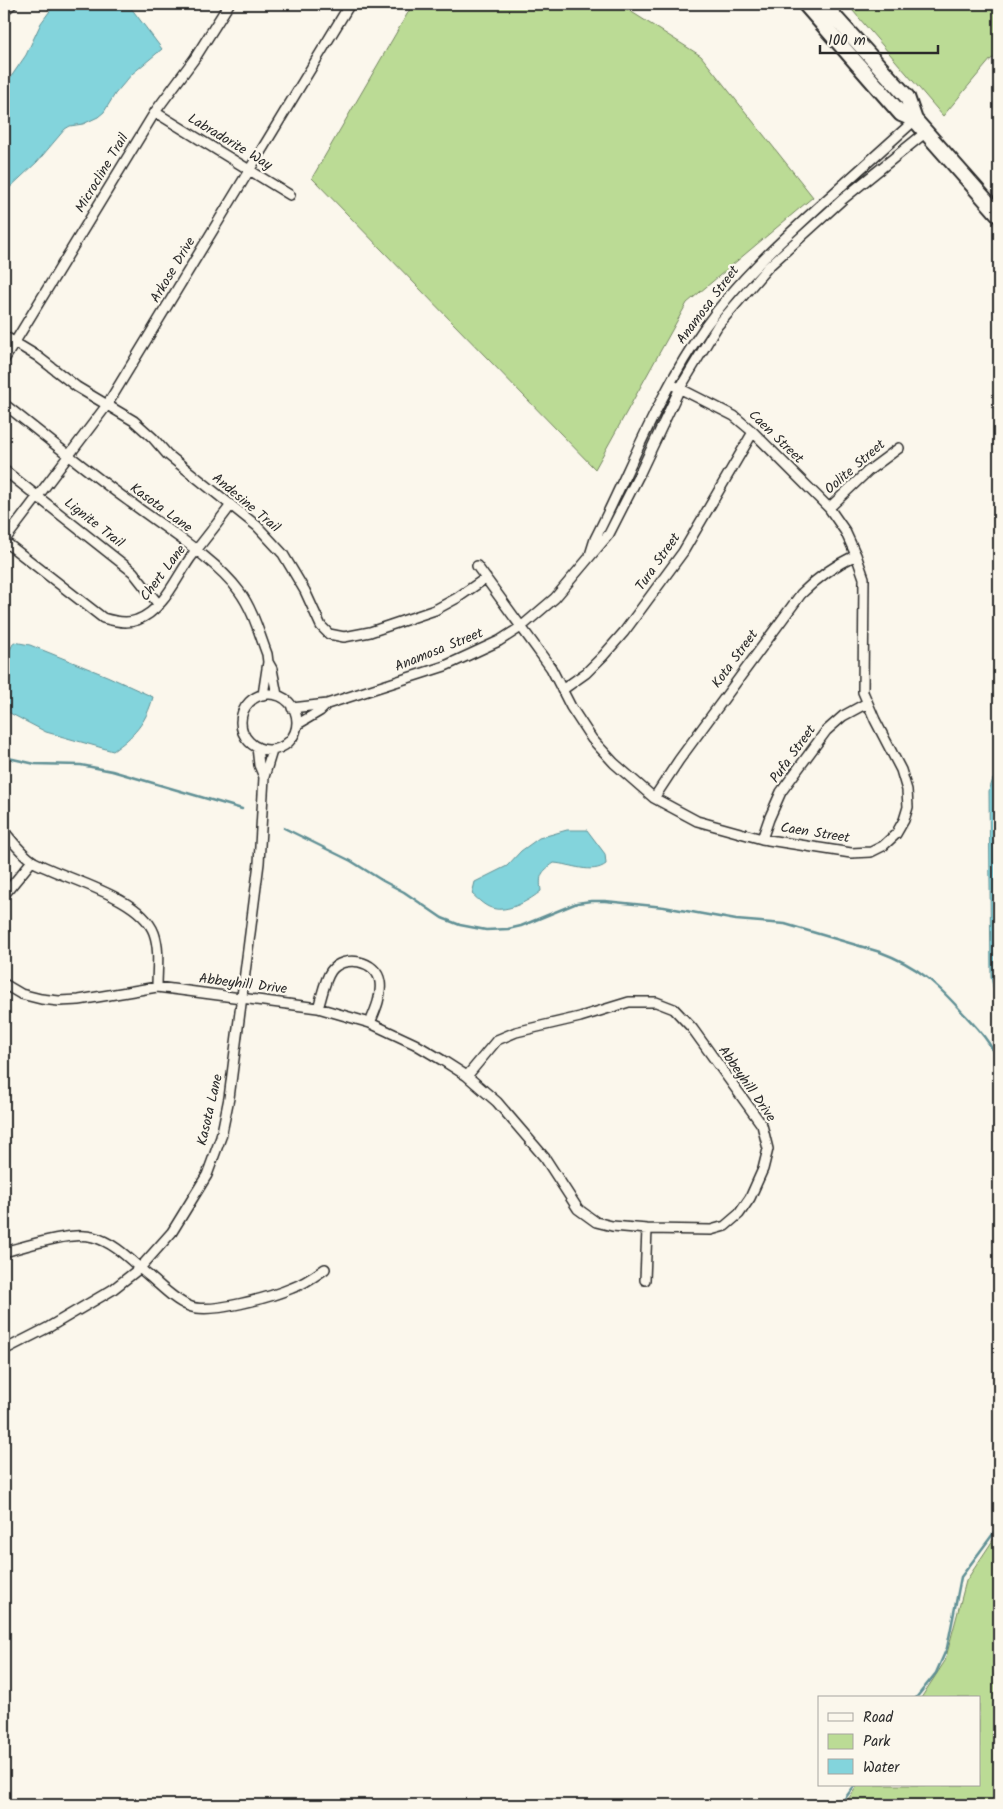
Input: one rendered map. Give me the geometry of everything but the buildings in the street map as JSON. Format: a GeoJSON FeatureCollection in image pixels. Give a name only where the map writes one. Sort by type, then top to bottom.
{"type":"FeatureCollection","features":[{"type":"Feature","properties":{"kind":"main road"},"geometry":{"type":"LineString","coordinates":[[805,4],[901,114],[915,120]]}},
{"type":"Feature","properties":{"kind":"main road"},"geometry":{"type":"LineString","coordinates":[[823,4],[906,97],[915,120],[999,215]]}},
{"type":"Feature","properties":{"kind":"street"},"geometry":{"type":"LineString","coordinates":[[4,11],[6,4]]}},
{"type":"Feature","properties":{"kind":"street"},"geometry":{"type":"LineString","coordinates":[[4,11],[12,4]]}},
{"type":"Feature","properties":{"kind":"street","name":"Microcline Trail"},"geometry":{"type":"LineString","coordinates":[[4,360],[155,112],[195,58],[229,4]]}},
{"type":"Feature","properties":{"kind":"street","name":"Arkose Drive"},"geometry":{"type":"LineString","coordinates":[[4,541],[107,405],[350,4]]}},
{"type":"Feature","properties":{"kind":"street","name":"Labradorite Way"},"geometry":{"type":"LineString","coordinates":[[155,112],[290,195]]}},
{"type":"Feature","properties":{"kind":"street","name":"Anamosa Street"},"geometry":{"type":"LineString","coordinates":[[589,555],[594,539],[671,384],[705,327],[746,275],[915,120]]}},
{"type":"Feature","properties":{"kind":"street","name":"Anamosa Street"},"geometry":{"type":"LineString","coordinates":[[292,708],[327,704],[445,666],[499,641],[521,627],[555,598],[589,555],[599,547],[609,534],[640,474],[680,388],[718,325],[768,267],[843,198],[926,132]]}},
{"type":"Feature","properties":{"kind":"street","name":"Andesine Trail"},"geometry":{"type":"LineString","coordinates":[[4,336],[37,356],[77,387],[134,421],[167,454],[257,526],[283,554],[305,590],[321,626],[329,634],[344,637],[370,632],[435,610],[457,598],[486,578]]}},
{"type":"Feature","properties":{"kind":"street","name":"Caen Street"},"geometry":{"type":"LineString","coordinates":[[477,566],[551,668],[562,690],[592,738],[614,763],[654,798],[697,821],[762,839],[852,853],[872,852],[883,846],[896,834],[908,808],[907,790],[901,770],[863,692],[864,578],[845,531],[829,508],[753,432],[734,416],[671,384]]}},
{"type":"Feature","properties":{"kind":"street","name":"Kasota Lane"},"geometry":{"type":"LineString","coordinates":[[4,404],[220,570],[239,591],[254,619],[267,654],[268,662],[263,695],[250,702],[241,724],[246,738],[257,748],[259,764],[264,777]]}},
{"type":"Feature","properties":{"kind":"street","name":"Tura Street"},"geometry":{"type":"LineString","coordinates":[[562,690],[586,673],[603,656],[683,552],[753,432]]}},
{"type":"Feature","properties":{"kind":"street","name":"Oolite Street"},"geometry":{"type":"LineString","coordinates":[[829,508],[868,471],[899,448]]}},
{"type":"Feature","properties":{"kind":"street","name":"Lignite Trail"},"geometry":{"type":"LineString","coordinates":[[4,470],[133,572],[160,604]]}},
{"type":"Feature","properties":{"kind":"street","name":"Chert Lane"},"geometry":{"type":"LineString","coordinates":[[4,541],[103,618],[124,622],[137,620],[160,604],[196,551],[231,506]]}},
{"type":"Feature","properties":{"kind":"street","name":"Kota Street"},"geometry":{"type":"LineString","coordinates":[[654,798],[801,594],[817,578],[832,567],[856,555]]}},
{"type":"Feature","properties":{"kind":"street","name":"Kasota Lane"},"geometry":{"type":"LineString","coordinates":[[268,662],[272,669],[277,695]]}},
{"type":"Feature","properties":{"kind":"street"},"geometry":{"type":"LineString","coordinates":[[257,748],[272,751],[284,746],[291,739],[298,724],[292,708],[277,695],[263,695]]}},
{"type":"Feature","properties":{"kind":"street","name":"Pufa Street"},"geometry":{"type":"LineString","coordinates":[[762,839],[781,792],[826,731],[843,716],[867,703]]}},
{"type":"Feature","properties":{"kind":"street","name":"Anamosa Street"},"geometry":{"type":"LineString","coordinates":[[298,724],[320,711],[327,704]]}},
{"type":"Feature","properties":{"kind":"street","name":"Kasota Lane"},"geometry":{"type":"LineString","coordinates":[[4,1350],[49,1327],[112,1290],[140,1268],[172,1232],[207,1175],[221,1137],[229,1098],[259,863],[264,777],[272,751]]}},
{"type":"Feature","properties":{"kind":"street"},"geometry":{"type":"LineString","coordinates":[[4,832],[32,861],[87,884],[130,906],[143,916],[150,926],[158,947],[157,987]]}},
{"type":"Feature","properties":{"kind":"street"},"geometry":{"type":"LineString","coordinates":[[4,895],[32,861]]}},
{"type":"Feature","properties":{"kind":"street"},"geometry":{"type":"LineString","coordinates":[[318,1008],[331,971],[341,963],[352,961],[365,964],[375,972],[380,980],[380,994],[370,1023]]}},
{"type":"Feature","properties":{"kind":"street","name":"Abbeyhill Drive"},"geometry":{"type":"LineString","coordinates":[[4,984],[21,994],[59,1001],[79,1000],[157,987],[318,1008],[370,1023],[415,1044],[467,1076],[497,1102],[522,1129],[545,1158],[578,1208],[596,1222],[612,1226],[647,1229],[711,1230],[725,1226],[739,1214],[750,1198],[764,1169],[768,1149],[762,1125],[692,1028],[674,1009],[656,1002],[629,1002],[516,1032],[497,1040],[467,1076]]}},
{"type":"Feature","properties":{"kind":"street"},"geometry":{"type":"LineString","coordinates":[[645,1280],[647,1229]]}},
{"type":"Feature","properties":{"kind":"street"},"geometry":{"type":"LineString","coordinates":[[4,1252],[64,1238],[91,1236],[108,1242],[174,1297],[190,1307],[211,1309],[229,1307],[293,1288],[325,1269]]}},
{"type":"Feature","properties":{"kind":"green space"},"geometry":{"type":"Polygon","coordinates":[[[413,4],[619,4],[701,56],[813,197],[687,303],[595,469],[312,178],[413,4]]]}},
{"type":"Feature","properties":{"kind":"green space"},"geometry":{"type":"Polygon","coordinates":[[[847,4],[999,4],[999,56],[991,59],[943,116],[847,4]]]}},
{"type":"Feature","properties":{"kind":"green space"},"geometry":{"type":"Polygon","coordinates":[[[999,1531],[999,1805],[844,1805],[857,1786],[980,1786],[980,1696],[922,1696],[945,1661],[966,1581],[999,1531]]]}},
{"type":"Feature","properties":{"kind":"water"},"geometry":{"type":"Polygon","coordinates":[[[55,4],[128,4],[162,49],[132,74],[115,94],[104,112],[83,124],[70,126],[65,129],[37,162],[4,193],[4,87],[26,55],[41,23],[55,4]]]}},
{"type":"Feature","properties":{"kind":"water"},"geometry":{"type":"Polygon","coordinates":[[[14,642],[30,645],[153,697],[143,722],[127,740],[113,751],[46,732],[4,710],[4,661],[14,642]]]}},
{"type":"Feature","properties":{"kind":"water"},"geometry":{"type":"Polygon","coordinates":[[[999,774],[999,994],[994,992],[991,977],[989,791],[993,779],[999,774]]]}},
{"type":"Feature","properties":{"kind":"water"},"geometry":{"type":"Polygon","coordinates":[[[567,830],[587,830],[605,854],[606,864],[594,869],[588,869],[554,863],[542,874],[540,881],[541,891],[514,907],[496,909],[489,907],[472,894],[475,882],[507,866],[521,851],[539,838],[567,830]]]}},
{"type":"Feature","properties":{"kind":"waterway"},"geometry":{"type":"LineString","coordinates":[[4,757],[35,764],[81,765],[112,771],[242,809]]}},
{"type":"Feature","properties":{"kind":"waterway"},"geometry":{"type":"LineString","coordinates":[[284,828],[351,861],[404,892],[442,918],[460,925],[486,930],[508,929],[521,926],[577,903],[605,901],[664,907],[736,920],[785,924],[880,952],[905,963],[935,985],[984,1036],[999,1063]]}},
{"type":"Feature","properties":{"kind":"waterway"},"geometry":{"type":"LineString","coordinates":[[918,1696],[936,1673],[947,1648],[961,1577],[999,1526]]}},
{"type":"Feature","properties":{"kind":"waterway"},"geometry":{"type":"LineString","coordinates":[[840,1805],[854,1786]]}}]}
